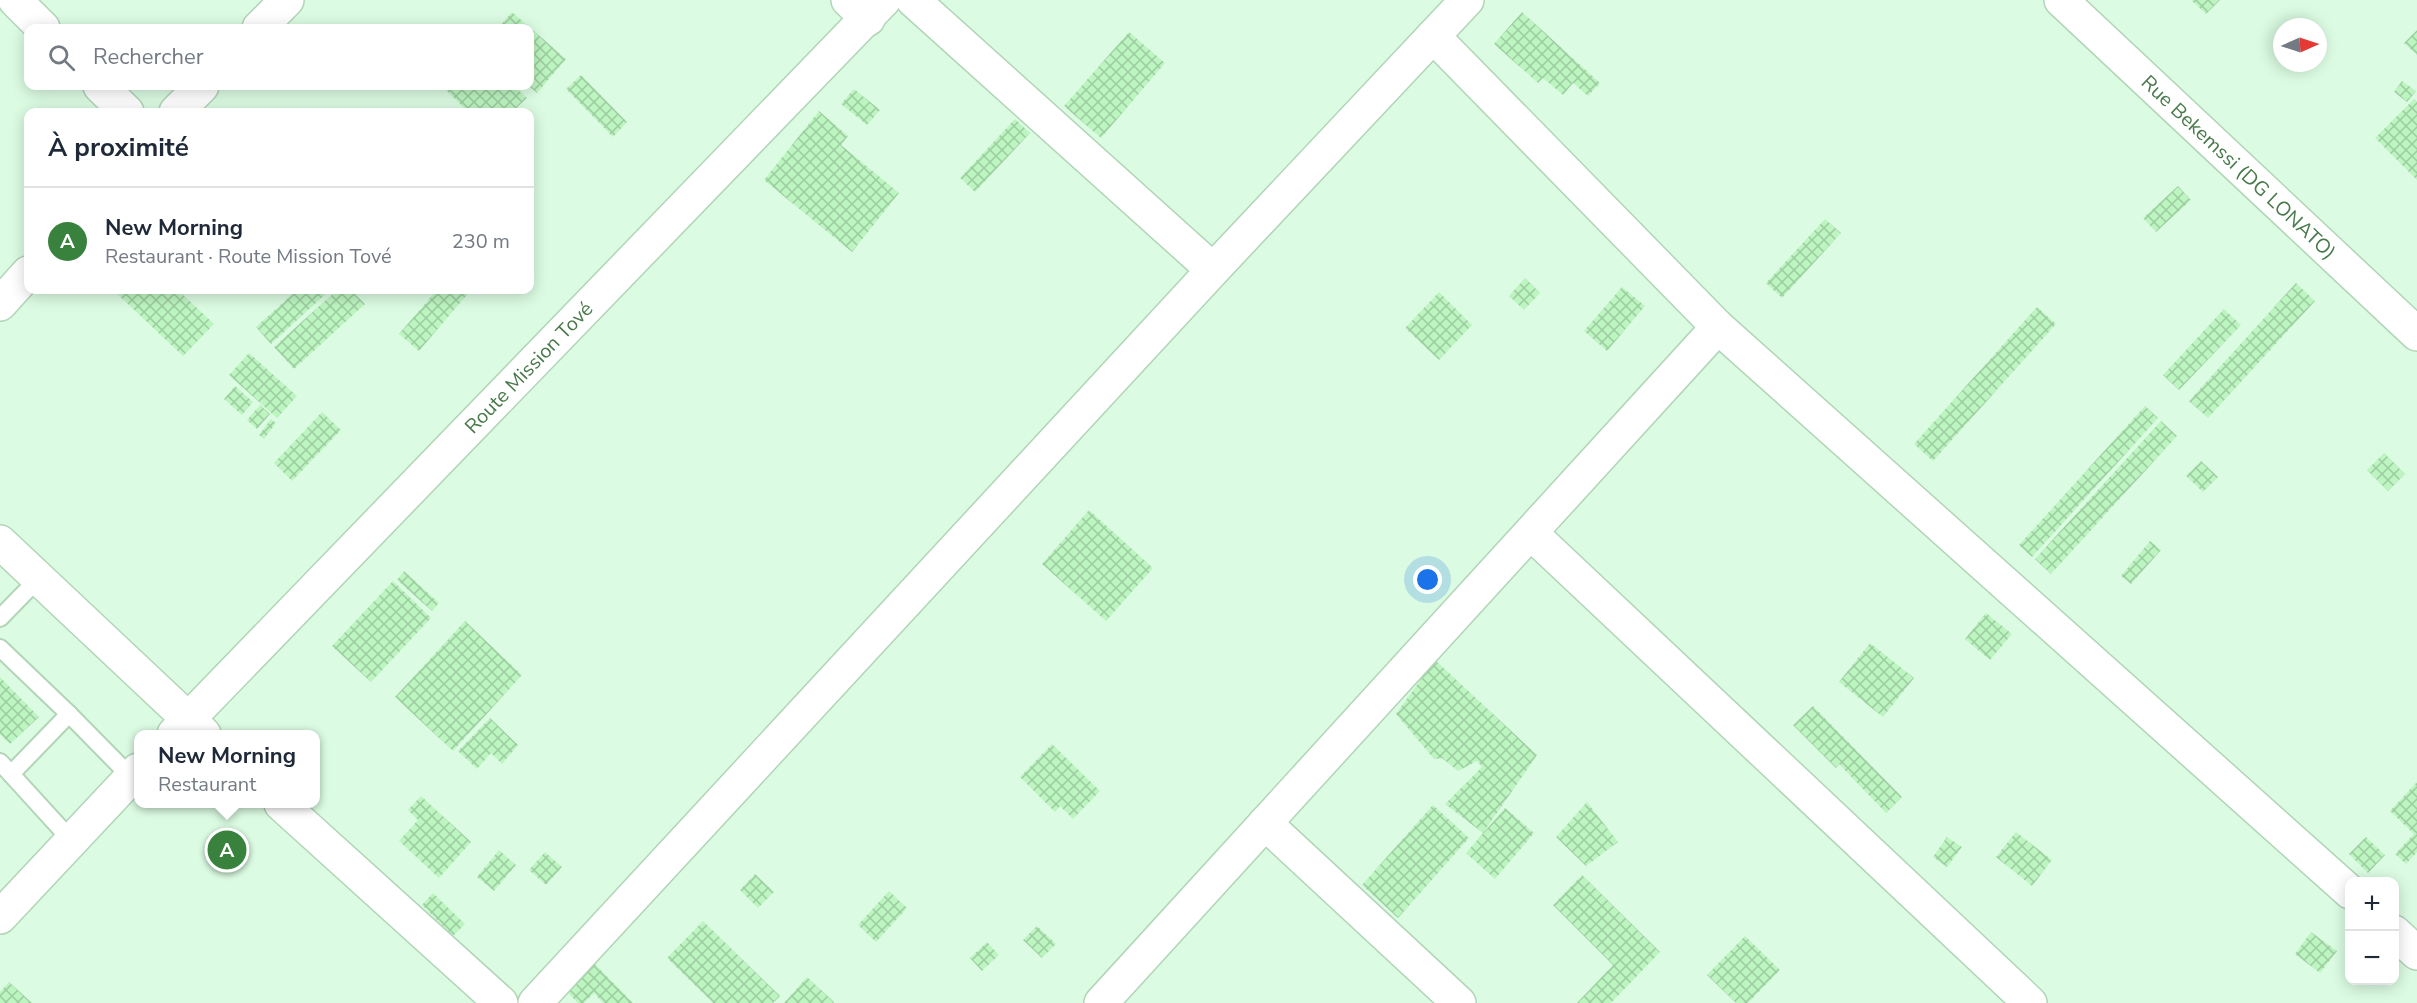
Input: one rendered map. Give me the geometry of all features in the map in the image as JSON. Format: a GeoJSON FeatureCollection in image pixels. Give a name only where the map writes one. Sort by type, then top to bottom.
{"type":"FeatureCollection","features":[{"type":"Feature","properties":{"kind":"street"},"geometry":{"type":"LineString","coordinates":[[15,0],[39,24]]}},
{"type":"Feature","properties":{"kind":"street"},"geometry":{"type":"LineString","coordinates":[[263,24],[287,0]]}},
{"type":"Feature","properties":{"kind":"street"},"geometry":{"type":"LineString","coordinates":[[913,0],[1213,270]]}},
{"type":"Feature","properties":{"kind":"street"},"geometry":{"type":"LineString","coordinates":[[535,1003],[1213,270],[1467,0]]}},
{"type":"Feature","properties":{"kind":"street","name":"Rue Bekemssi (DG LONATO)"},"geometry":{"type":"LineString","coordinates":[[2061,0],[2417,334]]}},
{"type":"Feature","properties":{"kind":"street","name":"Route Mission Tové"},"geometry":{"type":"LineString","coordinates":[[189,730],[866,6]]}},
{"type":"Feature","properties":{"kind":"street"},"geometry":{"type":"LineString","coordinates":[[1433,36],[1718,327],[2345,888]]}},
{"type":"Feature","properties":{"kind":"street"},"geometry":{"type":"LineString","coordinates":[[104,90],[123,108]]}},
{"type":"Feature","properties":{"kind":"street"},"geometry":{"type":"LineString","coordinates":[[180,108],[198,90]]}},
{"type":"Feature","properties":{"kind":"street"},"geometry":{"type":"LineString","coordinates":[[0,304],[24,277]]}},
{"type":"Feature","properties":{"kind":"street"},"geometry":{"type":"LineString","coordinates":[[1101,1003],[1532,534],[1718,327]]}},
{"type":"Feature","properties":{"kind":"street"},"geometry":{"type":"LineString","coordinates":[[1532,534],[2030,1003]]}},
{"type":"Feature","properties":{"kind":"street"},"geometry":{"type":"LineString","coordinates":[[0,542],[39,577],[189,730]]}},
{"type":"Feature","properties":{"kind":"street"},"geometry":{"type":"LineString","coordinates":[[0,917],[134,775]]}},
{"type":"Feature","properties":{"kind":"street"},"geometry":{"type":"LineString","coordinates":[[284,808],[501,1003]]}},
{"type":"Feature","properties":{"kind":"street"},"geometry":{"type":"LineString","coordinates":[[1265,823],[1459,1003]]}},
{"type":"Feature","properties":{"kind":"street"},"geometry":{"type":"LineString","coordinates":[[2399,936],[2417,952]]}},
{"type":"Feature","properties":{"kind":"lane"},"geometry":{"type":"LineString","coordinates":[[0,618],[39,577]]}},
{"type":"Feature","properties":{"kind":"lane"},"geometry":{"type":"LineString","coordinates":[[0,648],[134,773]]}},
{"type":"Feature","properties":{"kind":"lane"},"geometry":{"type":"LineString","coordinates":[[69,714],[6,768],[72,841]]}},
{"type":"Feature","properties":{"kind":"shaded area"},"geometry":{"type":"Polygon","coordinates":[[[0,0],[2417,0],[2417,1003],[0,1003],[0,0]]]}},
{"type":"Feature","properties":{"kind":"building"},"geometry":{"type":"Polygon","coordinates":[[[2191,0],[2220,0],[2206,14],[2191,0]]]}},
{"type":"Feature","properties":{"kind":"building"},"geometry":{"type":"Polygon","coordinates":[[[512,12],[526,24],[502,24],[512,12]]]}},
{"type":"Feature","properties":{"kind":"building"},"geometry":{"type":"Polygon","coordinates":[[[1522,12],[1600,83],[1588,96],[1573,83],[1563,95],[1543,78],[1538,83],[1494,44],[1522,12]]]}},
{"type":"Feature","properties":{"kind":"building"},"geometry":{"type":"Polygon","coordinates":[[[2417,30],[2417,55],[2404,43],[2417,30]]]}},
{"type":"Feature","properties":{"kind":"building"},"geometry":{"type":"Polygon","coordinates":[[[534,31],[566,59],[537,93],[534,90],[534,31]]]}},
{"type":"Feature","properties":{"kind":"building"},"geometry":{"type":"Polygon","coordinates":[[[1129,32],[1165,63],[1101,138],[1064,106],[1129,32]]]}},
{"type":"Feature","properties":{"kind":"building"},"geometry":{"type":"Polygon","coordinates":[[[581,75],[627,122],[613,137],[566,89],[581,75]]]}},
{"type":"Feature","properties":{"kind":"building"},"geometry":{"type":"Polygon","coordinates":[[[2402,81],[2416,91],[2407,102],[2394,92],[2402,81]]]}},
{"type":"Feature","properties":{"kind":"building"},"geometry":{"type":"Polygon","coordinates":[[[854,89],[880,110],[867,125],[841,104],[854,89]]]}},
{"type":"Feature","properties":{"kind":"building"},"geometry":{"type":"Polygon","coordinates":[[[446,90],[518,90],[527,98],[516,108],[464,108],[446,90]]]}},
{"type":"Feature","properties":{"kind":"building"},"geometry":{"type":"Polygon","coordinates":[[[2414,99],[2417,102],[2417,180],[2375,138],[2414,99]]]}},
{"type":"Feature","properties":{"kind":"building"},"geometry":{"type":"Polygon","coordinates":[[[819,111],[848,136],[841,145],[899,193],[852,252],[764,180],[819,111]]]}},
{"type":"Feature","properties":{"kind":"building"},"geometry":{"type":"Polygon","coordinates":[[[1015,119],[1030,133],[975,192],[960,178],[1015,119]]]}},
{"type":"Feature","properties":{"kind":"building"},"geometry":{"type":"Polygon","coordinates":[[[2178,186],[2191,200],[2156,232],[2143,218],[2178,186]]]}},
{"type":"Feature","properties":{"kind":"building"},"geometry":{"type":"Polygon","coordinates":[[[1825,219],[1841,233],[1782,298],[1766,283],[1825,219]]]}},
{"type":"Feature","properties":{"kind":"building"},"geometry":{"type":"Polygon","coordinates":[[[1525,278],[1540,293],[1524,310],[1509,296],[1525,278]]]}},
{"type":"Feature","properties":{"kind":"building"},"geometry":{"type":"Polygon","coordinates":[[[2296,283],[2315,301],[2208,418],[2189,401],[2296,283]]]}},
{"type":"Feature","properties":{"kind":"building"},"geometry":{"type":"Polygon","coordinates":[[[1622,287],[1645,306],[1607,351],[1584,331],[1622,287]]]}},
{"type":"Feature","properties":{"kind":"building"},"geometry":{"type":"Polygon","coordinates":[[[1439,292],[1472,325],[1439,360],[1405,328],[1439,292]]]}},
{"type":"Feature","properties":{"kind":"building"},"geometry":{"type":"Polygon","coordinates":[[[117,294],[182,294],[214,324],[183,356],[117,294]]]}},
{"type":"Feature","properties":{"kind":"building"},"geometry":{"type":"Polygon","coordinates":[[[293,294],[326,294],[271,344],[256,327],[293,294]]]}},
{"type":"Feature","properties":{"kind":"building"},"geometry":{"type":"Polygon","coordinates":[[[333,294],[355,294],[365,304],[294,369],[274,347],[333,294]]]}},
{"type":"Feature","properties":{"kind":"building"},"geometry":{"type":"Polygon","coordinates":[[[434,294],[468,294],[419,351],[399,334],[434,294]]]}},
{"type":"Feature","properties":{"kind":"building"},"geometry":{"type":"Polygon","coordinates":[[[2037,307],[2056,324],[1933,461],[1914,444],[2037,307]]]}},
{"type":"Feature","properties":{"kind":"building"},"geometry":{"type":"Polygon","coordinates":[[[2224,309],[2241,325],[2179,390],[2163,375],[2224,309]]]}},
{"type":"Feature","properties":{"kind":"building"},"geometry":{"type":"Polygon","coordinates":[[[249,353],[297,396],[277,418],[229,375],[249,353]]]}},
{"type":"Feature","properties":{"kind":"building"},"geometry":{"type":"Polygon","coordinates":[[[235,386],[253,402],[242,415],[224,399],[235,386]]]}},
{"type":"Feature","properties":{"kind":"building"},"geometry":{"type":"Polygon","coordinates":[[[260,405],[270,414],[257,429],[247,420],[260,405]]]}},
{"type":"Feature","properties":{"kind":"building"},"geometry":{"type":"Polygon","coordinates":[[[2145,406],[2158,418],[2032,557],[2019,545],[2145,406]]]}},
{"type":"Feature","properties":{"kind":"building"},"geometry":{"type":"Polygon","coordinates":[[[322,412],[341,430],[292,481],[274,463],[322,412]]]}},
{"type":"Feature","properties":{"kind":"building"},"geometry":{"type":"Polygon","coordinates":[[[271,419],[276,423],[264,439],[259,435],[271,419]]]}},
{"type":"Feature","properties":{"kind":"building"},"geometry":{"type":"Polygon","coordinates":[[[2161,421],[2177,436],[2051,574],[2035,559],[2161,421]]]}},
{"type":"Feature","properties":{"kind":"building"},"geometry":{"type":"Polygon","coordinates":[[[2384,453],[2405,474],[2388,491],[2367,470],[2384,453]]]}},
{"type":"Feature","properties":{"kind":"building"},"geometry":{"type":"Polygon","coordinates":[[[2201,461],[2218,477],[2203,492],[2186,476],[2201,461]]]}},
{"type":"Feature","properties":{"kind":"building"},"geometry":{"type":"Polygon","coordinates":[[[1089,510],[1153,568],[1106,621],[1042,564],[1089,510]]]}},
{"type":"Feature","properties":{"kind":"building"},"geometry":{"type":"Polygon","coordinates":[[[2150,541],[2161,550],[2131,584],[2121,576],[2150,541]]]}},
{"type":"Feature","properties":{"kind":"building"},"geometry":{"type":"Polygon","coordinates":[[[404,571],[439,603],[432,611],[397,580],[404,571]]]}},
{"type":"Feature","properties":{"kind":"building"},"geometry":{"type":"Polygon","coordinates":[[[393,581],[431,618],[371,682],[332,646],[393,581]]]}},
{"type":"Feature","properties":{"kind":"building"},"geometry":{"type":"Polygon","coordinates":[[[1986,613],[2012,634],[1990,660],[1965,639],[1986,613]]]}},
{"type":"Feature","properties":{"kind":"building"},"geometry":{"type":"Polygon","coordinates":[[[465,621],[522,675],[453,751],[395,697],[465,621]]]}},
{"type":"Feature","properties":{"kind":"building"},"geometry":{"type":"Polygon","coordinates":[[[1870,643],[1914,678],[1883,717],[1839,682],[1870,643]]]}},
{"type":"Feature","properties":{"kind":"building"},"geometry":{"type":"Polygon","coordinates":[[[1435,660],[1537,755],[1483,833],[1445,804],[1482,767],[1477,761],[1458,771],[1442,758],[1434,759],[1396,714],[1435,660]]]}},
{"type":"Feature","properties":{"kind":"building"},"geometry":{"type":"Polygon","coordinates":[[[0,677],[39,717],[10,744],[0,734],[0,677]]]}},
{"type":"Feature","properties":{"kind":"building"},"geometry":{"type":"Polygon","coordinates":[[[1813,706],[1902,797],[1886,813],[1839,764],[1836,768],[1793,725],[1813,706]]]}},
{"type":"Feature","properties":{"kind":"building"},"geometry":{"type":"Polygon","coordinates":[[[490,718],[518,745],[502,764],[491,753],[477,769],[458,751],[490,718]]]}},
{"type":"Feature","properties":{"kind":"building"},"geometry":{"type":"Polygon","coordinates":[[[1052,744],[1100,791],[1073,819],[1060,806],[1055,812],[1020,777],[1052,744]]]}},
{"type":"Feature","properties":{"kind":"building"},"geometry":{"type":"Polygon","coordinates":[[[2417,782],[2417,852],[2406,864],[2395,854],[2414,834],[2390,811],[2417,782]]]}},
{"type":"Feature","properties":{"kind":"building"},"geometry":{"type":"Polygon","coordinates":[[[421,796],[471,842],[439,878],[399,841],[418,820],[408,810],[421,796]]]}},
{"type":"Feature","properties":{"kind":"building"},"geometry":{"type":"Polygon","coordinates":[[[1587,802],[1618,842],[1586,866],[1556,837],[1587,802]]]}},
{"type":"Feature","properties":{"kind":"building"},"geometry":{"type":"Polygon","coordinates":[[[1433,805],[1469,838],[1398,918],[1362,885],[1433,805]]]}},
{"type":"Feature","properties":{"kind":"building"},"geometry":{"type":"Polygon","coordinates":[[[1505,808],[1534,833],[1495,879],[1466,853],[1505,808]]]}},
{"type":"Feature","properties":{"kind":"building"},"geometry":{"type":"Polygon","coordinates":[[[2016,832],[2052,860],[2032,886],[1996,857],[2016,832]]]}},
{"type":"Feature","properties":{"kind":"building"},"geometry":{"type":"Polygon","coordinates":[[[1947,837],[1962,847],[1947,867],[1933,857],[1947,837]]]}},
{"type":"Feature","properties":{"kind":"building"},"geometry":{"type":"Polygon","coordinates":[[[2366,837],[2385,855],[2368,873],[2349,854],[2366,837]]]}},
{"type":"Feature","properties":{"kind":"building"},"geometry":{"type":"Polygon","coordinates":[[[499,850],[516,865],[494,891],[477,877],[499,850]]]}},
{"type":"Feature","properties":{"kind":"building"},"geometry":{"type":"Polygon","coordinates":[[[545,852],[562,867],[546,885],[529,870],[545,852]]]}},
{"type":"Feature","properties":{"kind":"building"},"geometry":{"type":"Polygon","coordinates":[[[755,874],[774,892],[758,908],[740,890],[755,874]]]}},
{"type":"Feature","properties":{"kind":"building"},"geometry":{"type":"Polygon","coordinates":[[[1582,875],[1660,952],[1611,1003],[1577,1003],[1613,965],[1553,905],[1582,875]]]}},
{"type":"Feature","properties":{"kind":"building"},"geometry":{"type":"Polygon","coordinates":[[[889,891],[907,908],[876,942],[858,925],[889,891]]]}},
{"type":"Feature","properties":{"kind":"building"},"geometry":{"type":"Polygon","coordinates":[[[433,893],[465,924],[453,936],[422,905],[433,893]]]}},
{"type":"Feature","properties":{"kind":"building"},"geometry":{"type":"Polygon","coordinates":[[[703,921],[780,996],[773,1003],[713,1003],[667,958],[703,921]]]}},
{"type":"Feature","properties":{"kind":"building"},"geometry":{"type":"Polygon","coordinates":[[[1037,926],[1056,944],[1042,958],[1023,940],[1037,926]]]}},
{"type":"Feature","properties":{"kind":"building"},"geometry":{"type":"Polygon","coordinates":[[[2311,932],[2337,951],[2320,973],[2295,954],[2311,932]]]}},
{"type":"Feature","properties":{"kind":"building"},"geometry":{"type":"Polygon","coordinates":[[[1745,936],[1780,970],[1748,1003],[1736,1003],[1707,975],[1745,936]]]}},
{"type":"Feature","properties":{"kind":"building"},"geometry":{"type":"Polygon","coordinates":[[[987,942],[999,955],[982,971],[970,958],[987,942]]]}},
{"type":"Feature","properties":{"kind":"building"},"geometry":{"type":"Polygon","coordinates":[[[591,960],[633,1003],[603,1003],[594,993],[584,1003],[578,1003],[563,988],[591,960]]]}},
{"type":"Feature","properties":{"kind":"building"},"geometry":{"type":"Polygon","coordinates":[[[807,977],[834,1002],[784,1003],[807,977]]]}},
{"type":"Feature","properties":{"kind":"building"},"geometry":{"type":"Polygon","coordinates":[[[9,982],[32,1003],[0,1003],[0,992],[9,982]]]}},
{"type":"Feature","properties":{"kind":"place","name":"New Morning"},"geometry":{"type":"Point","coordinates":[227,850]}}]}
